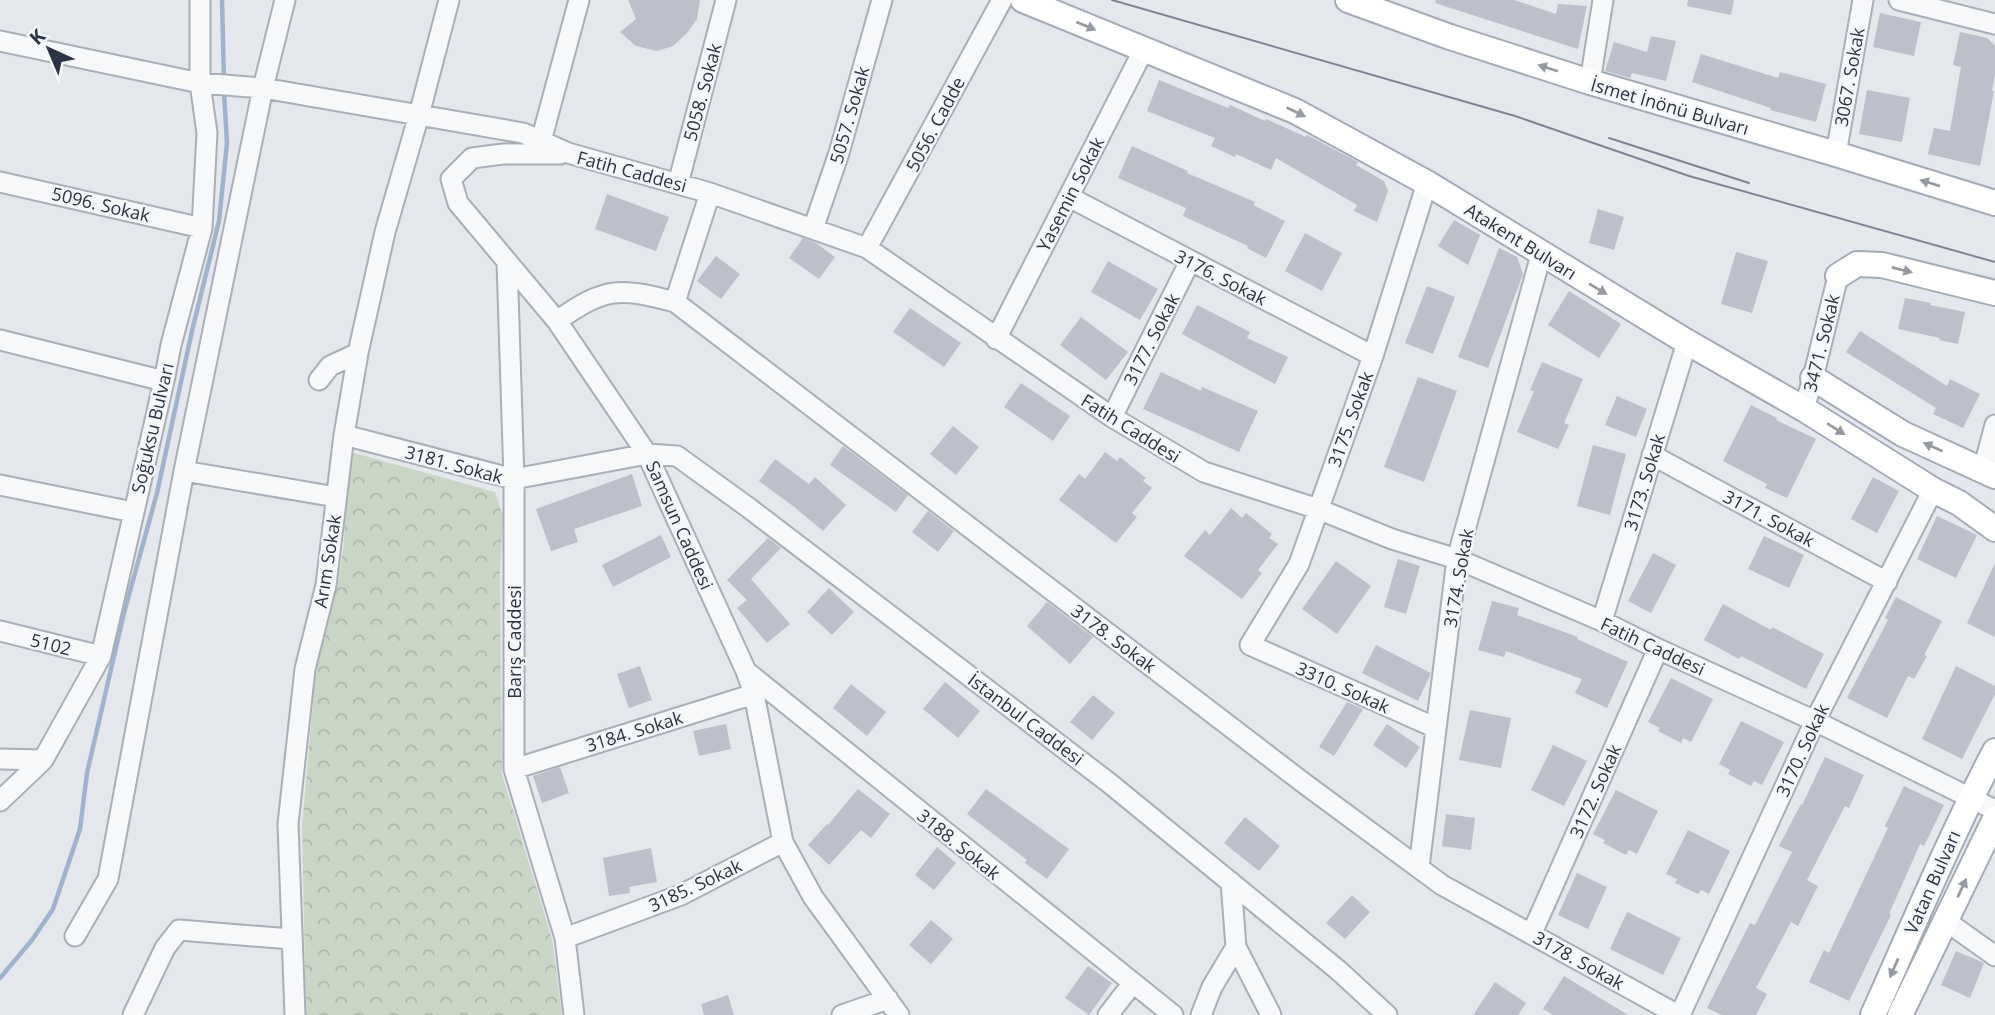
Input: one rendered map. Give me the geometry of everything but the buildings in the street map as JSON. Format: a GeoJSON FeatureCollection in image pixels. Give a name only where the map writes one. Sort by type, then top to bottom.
{"type":"FeatureCollection","features":[{"type":"Feature","properties":{"kind":"main road","name":"Atakent Bulvarı"},"geometry":{"type":"LineString","coordinates":[[1023,0],[1295,111],[1427,183],[1541,255],[1959,503],[1995,529]]}},
{"type":"Feature","properties":{"kind":"main road","name":"İsmet İnönü Bulvarı"},"geometry":{"type":"LineString","coordinates":[[1348,0],[1450,37],[1590,82],[1994,199]]}},
{"type":"Feature","properties":{"kind":"main road"},"geometry":{"type":"LineString","coordinates":[[1838,276],[1857,264],[1882,265],[1995,293]]}},
{"type":"Feature","properties":{"kind":"main road"},"geometry":{"type":"LineString","coordinates":[[1814,378],[1903,434],[1989,473]]}},
{"type":"Feature","properties":{"kind":"main road","name":"Vatan Bulvarı"},"geometry":{"type":"LineString","coordinates":[[1873,1015],[1923,900],[1995,751]]}},
{"type":"Feature","properties":{"kind":"main road","name":"Vatan Bulvarı"},"geometry":{"type":"LineString","coordinates":[[1900,1015],[1995,819]]}},
{"type":"Feature","properties":{"kind":"street","name":"Soğuksu Bulvarı"},"geometry":{"type":"LineString","coordinates":[[0,802],[43,760],[101,656],[171,345],[202,228],[207,83],[200,0]]}},
{"type":"Feature","properties":{"kind":"street"},"geometry":{"type":"LineString","coordinates":[[75,936],[108,879],[184,471],[263,88],[285,0]]}},
{"type":"Feature","properties":{"kind":"street","name":"Arım Sokak"},"geometry":{"type":"LineString","coordinates":[[295,1015],[288,824],[305,669],[326,585],[344,435],[358,353],[384,232],[419,115],[449,0]]}},
{"type":"Feature","properties":{"kind":"street"},"geometry":{"type":"LineString","coordinates":[[541,141],[579,0]]}},
{"type":"Feature","properties":{"kind":"street","name":"5058. Sokak"},"geometry":{"type":"LineString","coordinates":[[678,184],[726,0]]}},
{"type":"Feature","properties":{"kind":"street","name":"5057. Sokak"},"geometry":{"type":"LineString","coordinates":[[813,229],[839,153],[882,0]]}},
{"type":"Feature","properties":{"kind":"street","name":"5056. Cadde"},"geometry":{"type":"LineString","coordinates":[[867,248],[1002,0]]}},
{"type":"Feature","properties":{"kind":"street"},"geometry":{"type":"LineString","coordinates":[[1590,82],[1603,0]]}},
{"type":"Feature","properties":{"kind":"street","name":"3067. Sokak"},"geometry":{"type":"LineString","coordinates":[[1836,154],[1863,0]]}},
{"type":"Feature","properties":{"kind":"street"},"geometry":{"type":"LineString","coordinates":[[1899,0],[1995,24]]}},
{"type":"Feature","properties":{"kind":"street"},"geometry":{"type":"LineString","coordinates":[[0,41],[207,83]]}},
{"type":"Feature","properties":{"kind":"street","name":"Yasemin Sokak"},"geometry":{"type":"LineString","coordinates":[[996,339],[1144,49]]}},
{"type":"Feature","properties":{"kind":"street","name":"Fatih Caddesi"},"geometry":{"type":"LineString","coordinates":[[207,83],[263,88],[523,133],[568,153],[710,193],[867,248],[1112,417],[1204,472],[1318,509],[1392,539],[1457,559],[1602,621],[1815,721],[1995,810]]}},
{"type":"Feature","properties":{"kind":"street","name":"Samsun Caddesi"},"geometry":{"type":"LineString","coordinates":[[568,153],[472,158],[451,179],[458,203],[557,321],[647,454],[746,671],[754,694],[783,842],[813,897],[894,1007]]}},
{"type":"Feature","properties":{"kind":"street","name":"5096. Sokak"},"geometry":{"type":"LineString","coordinates":[[0,182],[202,228]]}},
{"type":"Feature","properties":{"kind":"street","name":"3175. Sokak"},"geometry":{"type":"LineString","coordinates":[[1250,645],[1299,564],[1373,356],[1427,183]]}},
{"type":"Feature","properties":{"kind":"street"},"geometry":{"type":"LineString","coordinates":[[675,302],[710,193]]}},
{"type":"Feature","properties":{"kind":"street","name":"3176. Sokak"},"geometry":{"type":"LineString","coordinates":[[1069,197],[1373,356]]}},
{"type":"Feature","properties":{"kind":"street","name":"3174. Sokak"},"geometry":{"type":"LineString","coordinates":[[1419,867],[1457,559],[1541,255]]}},
{"type":"Feature","properties":{"kind":"street","name":"3177. Sokak"},"geometry":{"type":"LineString","coordinates":[[1112,417],[1190,261]]}},
{"type":"Feature","properties":{"kind":"street","name":"Barış Caddesi"},"geometry":{"type":"LineString","coordinates":[[507,262],[514,479],[514,769],[565,938],[574,1015]]}},
{"type":"Feature","properties":{"kind":"street","name":"3471. Sokak"},"geometry":{"type":"LineString","coordinates":[[1804,409],[1838,276]]}},
{"type":"Feature","properties":{"kind":"street","name":"3178. Sokak"},"geometry":{"type":"LineString","coordinates":[[557,321],[579,305],[603,294],[628,291],[675,302],[1305,784],[1443,885],[1679,1015]]}},
{"type":"Feature","properties":{"kind":"street"},"geometry":{"type":"LineString","coordinates":[[0,340],[164,381]]}},
{"type":"Feature","properties":{"kind":"street","name":"3173. Sokak"},"geometry":{"type":"LineString","coordinates":[[1602,621],[1687,342]]}},
{"type":"Feature","properties":{"kind":"street"},"geometry":{"type":"LineString","coordinates":[[319,380],[330,366],[358,353]]}},
{"type":"Feature","properties":{"kind":"street"},"geometry":{"type":"LineString","coordinates":[[1989,473],[1995,425]]}},
{"type":"Feature","properties":{"kind":"street","name":"3181. Sokak"},"geometry":{"type":"LineString","coordinates":[[344,435],[514,479],[647,454]]}},
{"type":"Feature","properties":{"kind":"street","name":"İstanbul Caddesi"},"geometry":{"type":"LineString","coordinates":[[647,454],[677,456],[749,508],[1108,782],[1338,970],[1387,1015]]}},
{"type":"Feature","properties":{"kind":"street","name":"3171. Sokak"},"geometry":{"type":"LineString","coordinates":[[1652,455],[1886,582]]}},
{"type":"Feature","properties":{"kind":"street"},"geometry":{"type":"LineString","coordinates":[[184,471],[336,497]]}},
{"type":"Feature","properties":{"kind":"street"},"geometry":{"type":"LineString","coordinates":[[0,485],[133,512]]}},
{"type":"Feature","properties":{"kind":"street","name":"3170. Sokak"},"geometry":{"type":"LineString","coordinates":[[1679,1015],[1815,721],[1933,490]]}},
{"type":"Feature","properties":{"kind":"street","name":"5102"},"geometry":{"type":"LineString","coordinates":[[0,631],[101,656]]}},
{"type":"Feature","properties":{"kind":"street","name":"3310. Sokak"},"geometry":{"type":"LineString","coordinates":[[1250,645],[1436,728]]}},
{"type":"Feature","properties":{"kind":"street","name":"3172. Sokak"},"geometry":{"type":"LineString","coordinates":[[1532,933],[1658,649]]}},
{"type":"Feature","properties":{"kind":"street","name":"3188. Sokak"},"geometry":{"type":"LineString","coordinates":[[746,671],[1173,1015]]}},
{"type":"Feature","properties":{"kind":"street","name":"3184. Sokak"},"geometry":{"type":"LineString","coordinates":[[514,769],[754,694]]}},
{"type":"Feature","properties":{"kind":"street"},"geometry":{"type":"LineString","coordinates":[[0,759],[43,760]]}},
{"type":"Feature","properties":{"kind":"street","name":"3185. Sokak"},"geometry":{"type":"LineString","coordinates":[[565,938],[681,895],[783,842]]}},
{"type":"Feature","properties":{"kind":"street"},"geometry":{"type":"LineString","coordinates":[[1231,882],[1236,947],[1271,1015]]}},
{"type":"Feature","properties":{"kind":"street"},"geometry":{"type":"LineString","coordinates":[[1946,921],[1995,956]]}},
{"type":"Feature","properties":{"kind":"street"},"geometry":{"type":"LineString","coordinates":[[133,1015],[165,948],[180,930],[291,939]]}},
{"type":"Feature","properties":{"kind":"street"},"geometry":{"type":"LineString","coordinates":[[1200,1015],[1212,986],[1236,947]]}},
{"type":"Feature","properties":{"kind":"street"},"geometry":{"type":"LineString","coordinates":[[1108,1015],[1132,984]]}},
{"type":"Feature","properties":{"kind":"street"},"geometry":{"type":"LineString","coordinates":[[842,1015],[894,1007]]}},
{"type":"Feature","properties":{"kind":"green space"},"geometry":{"type":"Polygon","coordinates":[[[347,451],[495,492],[503,516],[500,573],[502,774],[552,939],[562,1015],[306,1015],[302,826],[316,669],[337,588],[344,544],[347,451]]]}},
{"type":"Feature","properties":{"kind":"waterway"},"geometry":{"type":"LineString","coordinates":[[222,0],[224,80]]}},
{"type":"Feature","properties":{"kind":"waterway"},"geometry":{"type":"LineString","coordinates":[[0,978],[32,940],[53,909],[80,829],[87,773],[124,613],[157,493],[219,221],[227,143],[224,92]]}},
{"type":"Feature","properties":{"kind":"tram line"},"geometry":{"type":"LineString","coordinates":[[1112,0],[1515,116],[1689,176],[1995,262]]}},
{"type":"Feature","properties":{"kind":"tram line"},"geometry":{"type":"LineString","coordinates":[[1609,138],[1749,183]]}}]}
